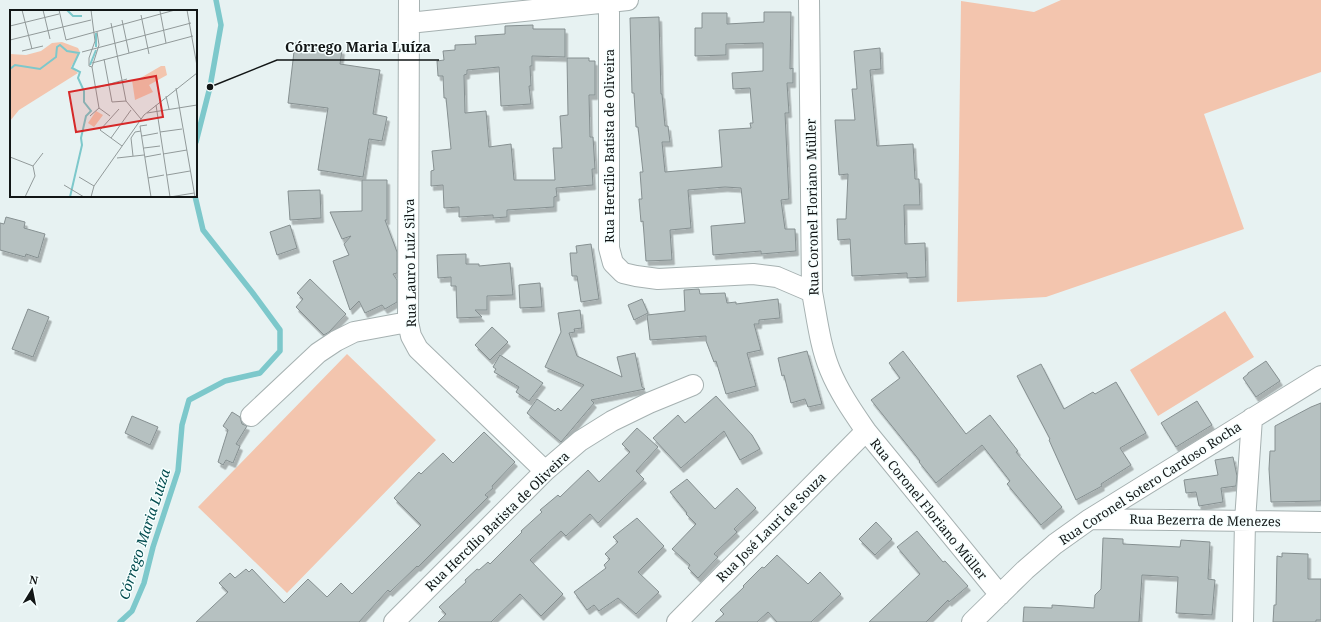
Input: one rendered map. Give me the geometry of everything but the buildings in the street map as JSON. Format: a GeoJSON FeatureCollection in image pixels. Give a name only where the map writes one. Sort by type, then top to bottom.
{"type":"FeatureCollection","features":[{"type":"Feature","properties":{"kind":"street","name":"Rua Lauro Luiz Silva"},"geometry":{"type":"LineString","coordinates":[[409,0],[408,322],[411,336],[418,349],[545,470]]}},
{"type":"Feature","properties":{"kind":"street","name":"Rua Coronel Floriano Müller"},"geometry":{"type":"LineString","coordinates":[[809,0],[812,292],[820,334],[830,370],[847,402],[866,431],[1000,595]]}},
{"type":"Feature","properties":{"kind":"street"},"geometry":{"type":"LineString","coordinates":[[409,23],[615,1]]}},
{"type":"Feature","properties":{"kind":"street","name":"Rua Hercílio Batista de Oliveira"},"geometry":{"type":"LineString","coordinates":[[615,1],[608,248],[613,263],[623,273],[658,279],[753,274],[777,277],[812,292]]}},
{"type":"Feature","properties":{"kind":"street"},"geometry":{"type":"LineString","coordinates":[[250,416],[318,353],[336,341],[354,332],[408,322]]}},
{"type":"Feature","properties":{"kind":"street","name":"Rua Coronel Sotero Cardoso Rocha"},"geometry":{"type":"LineString","coordinates":[[972,622],[1025,570],[1055,544],[1090,519],[1321,376]]}},
{"type":"Feature","properties":{"kind":"street","name":"Rua Hercílio Batista de Oliveira"},"geometry":{"type":"LineString","coordinates":[[394,622],[545,470],[580,441],[612,421],[649,403],[693,385]]}},
{"type":"Feature","properties":{"kind":"street"},"geometry":{"type":"LineString","coordinates":[[1243,622],[1245,521],[1252,418]]}},
{"type":"Feature","properties":{"kind":"street","name":"Rua José Lauri de Souza"},"geometry":{"type":"LineString","coordinates":[[677,622],[866,431]]}},
{"type":"Feature","properties":{"kind":"street","name":"Rua Bezerra de Menezes"},"geometry":{"type":"LineString","coordinates":[[1090,519],[1321,522]]}},
{"type":"Feature","properties":{"kind":"shaded area"},"geometry":{"type":"Polygon","coordinates":[[[1061,0],[1321,0],[1321,72],[1204,114],[1244,229],[1046,297],[957,302],[961,1],[1034,12],[1061,0]]]}},
{"type":"Feature","properties":{"kind":"shaded area"},"geometry":{"type":"Polygon","coordinates":[[[1225,311],[1254,357],[1158,416],[1130,370],[1225,311]]]}},
{"type":"Feature","properties":{"kind":"shaded area"},"geometry":{"type":"Polygon","coordinates":[[[347,354],[436,440],[287,593],[198,507],[347,354]]]}},
{"type":"Feature","properties":{"kind":"waterway","name":"Córrego Maria Luíza"},"geometry":{"type":"LineString","coordinates":[[197,138],[210,87],[221,25],[216,0]]}},
{"type":"Feature","properties":{"kind":"waterway","name":"Córrego Maria Luíza"},"geometry":{"type":"LineString","coordinates":[[120,622],[132,611],[144,583],[153,547],[178,471],[182,425],[189,400],[225,381],[260,373],[280,351],[280,330],[203,230],[195,197]]}},
{"type":"Feature","properties":{"kind":"place","name":"Córrego Maria Luíza"},"geometry":{"type":"Point","coordinates":[210,87]}}]}
